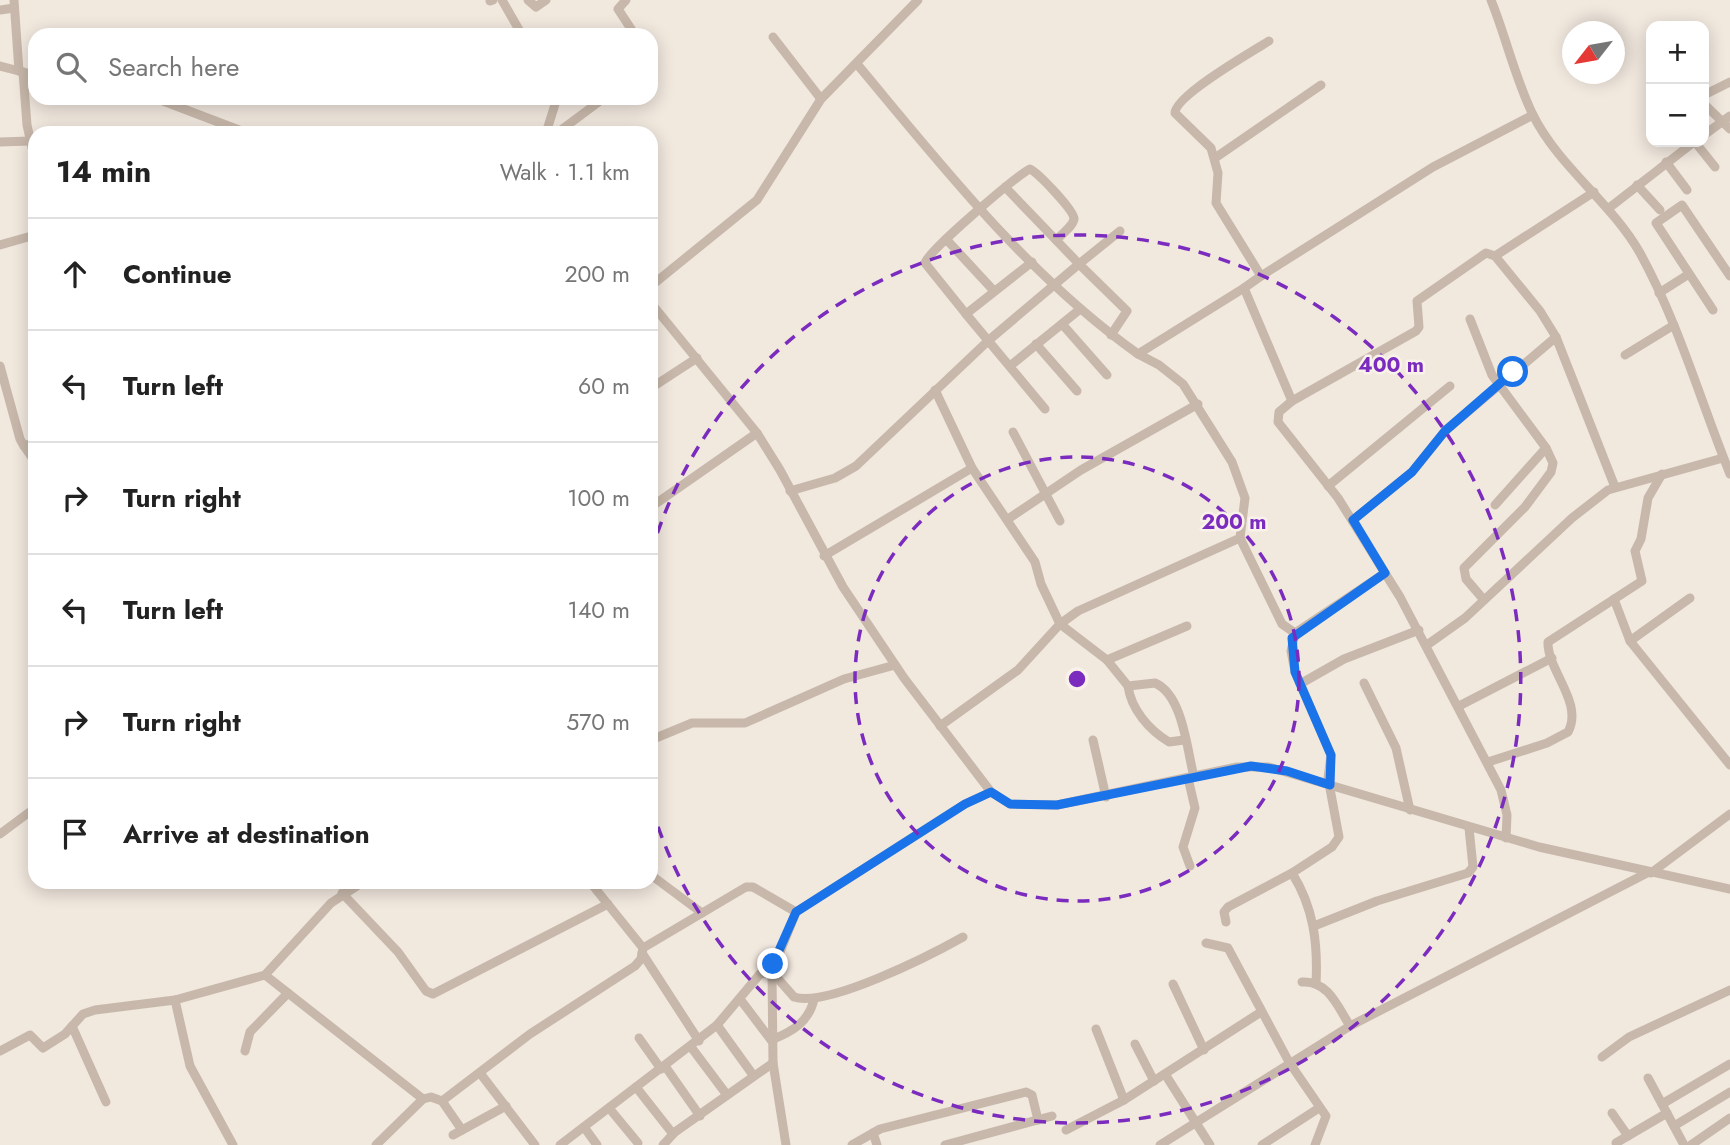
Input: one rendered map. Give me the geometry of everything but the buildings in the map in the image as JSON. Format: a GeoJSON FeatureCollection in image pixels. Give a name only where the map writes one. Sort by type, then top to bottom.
{"type":"FeatureCollection","features":[{"type":"Feature","properties":{"kind":"street"},"geometry":{"type":"LineString","coordinates":[[502,0],[518,28]]}},
{"type":"Feature","properties":{"kind":"street"},"geometry":{"type":"LineString","coordinates":[[528,0],[536,7],[546,0]]}},
{"type":"Feature","properties":{"kind":"street"},"geometry":{"type":"LineString","coordinates":[[626,0],[618,9],[630,28]]}},
{"type":"Feature","properties":{"kind":"street"},"geometry":{"type":"LineString","coordinates":[[658,280],[757,200],[821,99],[918,0]]}},
{"type":"Feature","properties":{"kind":"street"},"geometry":{"type":"LineString","coordinates":[[1491,0],[1533,115],[1629,235],[1659,293],[1674,325],[1730,474]]}},
{"type":"Feature","properties":{"kind":"street"},"geometry":{"type":"LineString","coordinates":[[0,10],[14,4],[28,126]]}},
{"type":"Feature","properties":{"kind":"street"},"geometry":{"type":"LineString","coordinates":[[773,37],[821,99]]}},
{"type":"Feature","properties":{"kind":"street"},"geometry":{"type":"LineString","coordinates":[[1261,276],[1216,202],[1215,158],[1201,136],[1180,121],[1175,107],[1192,92],[1269,41]]}},
{"type":"Feature","properties":{"kind":"street"},"geometry":{"type":"LineString","coordinates":[[857,64],[979,211],[1079,310],[1138,354],[1173,374],[1198,404],[1242,483],[1245,511],[1240,538],[1282,624],[1295,633]]}},
{"type":"Feature","properties":{"kind":"street"},"geometry":{"type":"LineString","coordinates":[[0,66],[28,73]]}},
{"type":"Feature","properties":{"kind":"street"},"geometry":{"type":"LineString","coordinates":[[1709,92],[1730,82]]}},
{"type":"Feature","properties":{"kind":"street"},"geometry":{"type":"LineString","coordinates":[[1215,158],[1321,85]]}},
{"type":"Feature","properties":{"kind":"street"},"geometry":{"type":"LineString","coordinates":[[171,105],[220,126]]}},
{"type":"Feature","properties":{"kind":"street"},"geometry":{"type":"LineString","coordinates":[[548,126],[555,105]]}},
{"type":"Feature","properties":{"kind":"street"},"geometry":{"type":"LineString","coordinates":[[566,126],[595,105]]}},
{"type":"Feature","properties":{"kind":"street"},"geometry":{"type":"LineString","coordinates":[[1709,108],[1728,123],[1709,132]]}},
{"type":"Feature","properties":{"kind":"street"},"geometry":{"type":"LineString","coordinates":[[1138,354],[1433,167],[1533,115]]}},
{"type":"Feature","properties":{"kind":"street"},"geometry":{"type":"LineString","coordinates":[[0,142],[28,141]]}},
{"type":"Feature","properties":{"kind":"street"},"geometry":{"type":"LineString","coordinates":[[1609,208],[1687,147]]}},
{"type":"Feature","properties":{"kind":"street"},"geometry":{"type":"LineString","coordinates":[[1698,147],[1714,167]]}},
{"type":"Feature","properties":{"kind":"street"},"geometry":{"type":"LineString","coordinates":[[1666,162],[1687,190]]}},
{"type":"Feature","properties":{"kind":"street"},"geometry":{"type":"LineString","coordinates":[[1045,409],[925,263],[925,258],[1027,170],[1034,171],[1074,216],[1073,223],[1056,240]]}},
{"type":"Feature","properties":{"kind":"street"},"geometry":{"type":"LineString","coordinates":[[1637,185],[1660,210]]}},
{"type":"Feature","properties":{"kind":"street"},"geometry":{"type":"LineString","coordinates":[[1005,187],[1127,311],[1111,335]]}},
{"type":"Feature","properties":{"kind":"street"},"geometry":{"type":"LineString","coordinates":[[1495,256],[1594,192]]}},
{"type":"Feature","properties":{"kind":"street"},"geometry":{"type":"LineString","coordinates":[[1713,310],[1656,223],[1682,205],[1730,276]]}},
{"type":"Feature","properties":{"kind":"street"},"geometry":{"type":"LineString","coordinates":[[790,491],[835,478],[856,466],[989,340],[1120,231]]}},
{"type":"Feature","properties":{"kind":"street"},"geometry":{"type":"LineString","coordinates":[[0,245],[28,237]]}},
{"type":"Feature","properties":{"kind":"street"},"geometry":{"type":"LineString","coordinates":[[946,239],[994,291]]}},
{"type":"Feature","properties":{"kind":"street"},"geometry":{"type":"LineString","coordinates":[[1506,838],[1506,804],[1460,706],[1353,520],[1278,422],[1279,412],[1292,401],[1416,331],[1419,327],[1417,301],[1482,254],[1489,252],[1540,311],[1556,337],[1615,487]]}},
{"type":"Feature","properties":{"kind":"street"},"geometry":{"type":"LineString","coordinates":[[966,314],[1032,262]]}},
{"type":"Feature","properties":{"kind":"street"},"geometry":{"type":"LineString","coordinates":[[1659,293],[1689,274]]}},
{"type":"Feature","properties":{"kind":"street"},"geometry":{"type":"LineString","coordinates":[[1244,288],[1292,401]]}},
{"type":"Feature","properties":{"kind":"street"},"geometry":{"type":"LineString","coordinates":[[1010,366],[1079,310]]}},
{"type":"Feature","properties":{"kind":"street"},"geometry":{"type":"LineString","coordinates":[[658,312],[757,433],[824,556],[895,665],[991,792],[1010,804],[1035,807],[1106,797],[1251,766],[1287,771],[1506,838],[1730,890]]}},
{"type":"Feature","properties":{"kind":"street"},"geometry":{"type":"LineString","coordinates":[[1471,320],[1483,358],[1498,386],[1546,448],[1553,463],[1551,472],[1511,524],[1464,568],[1466,579],[1484,600]]}},
{"type":"Feature","properties":{"kind":"street"},"geometry":{"type":"LineString","coordinates":[[1062,324],[1107,375]]}},
{"type":"Feature","properties":{"kind":"street"},"geometry":{"type":"LineString","coordinates":[[1625,355],[1674,325]]}},
{"type":"Feature","properties":{"kind":"street"},"geometry":{"type":"LineString","coordinates":[[1353,520],[1412,472],[1445,431],[1556,337]]}},
{"type":"Feature","properties":{"kind":"street"},"geometry":{"type":"LineString","coordinates":[[1036,344],[1077,391]]}},
{"type":"Feature","properties":{"kind":"street"},"geometry":{"type":"LineString","coordinates":[[658,383],[696,358]]}},
{"type":"Feature","properties":{"kind":"street"},"geometry":{"type":"LineString","coordinates":[[0,369],[14,426],[28,452]]}},
{"type":"Feature","properties":{"kind":"street"},"geometry":{"type":"LineString","coordinates":[[1328,486],[1450,386]]}},
{"type":"Feature","properties":{"kind":"street"},"geometry":{"type":"LineString","coordinates":[[935,390],[972,468],[1035,562],[1041,584],[1060,624],[1107,660],[1128,686],[1131,700],[1148,724],[1169,742],[1184,740]]}},
{"type":"Feature","properties":{"kind":"street"},"geometry":{"type":"LineString","coordinates":[[1008,519],[1045,492],[1198,404]]}},
{"type":"Feature","properties":{"kind":"street"},"geometry":{"type":"LineString","coordinates":[[1013,432],[1060,521]]}},
{"type":"Feature","properties":{"kind":"street"},"geometry":{"type":"LineString","coordinates":[[658,502],[757,433]]}},
{"type":"Feature","properties":{"kind":"street"},"geometry":{"type":"LineString","coordinates":[[24,446],[28,445]]}},
{"type":"Feature","properties":{"kind":"street"},"geometry":{"type":"LineString","coordinates":[[1495,505],[1513,489],[1546,448]]}},
{"type":"Feature","properties":{"kind":"street"},"geometry":{"type":"LineString","coordinates":[[1427,645],[1465,618],[1572,518],[1615,487],[1723,458]]}},
{"type":"Feature","properties":{"kind":"street"},"geometry":{"type":"LineString","coordinates":[[824,556],[972,468]]}},
{"type":"Feature","properties":{"kind":"street"},"geometry":{"type":"LineString","coordinates":[[1488,762],[1547,743],[1568,732],[1571,719],[1567,696],[1548,645],[1551,639],[1642,581],[1635,551],[1641,539],[1648,498],[1662,474]]}},
{"type":"Feature","properties":{"kind":"street"},"geometry":{"type":"LineString","coordinates":[[940,726],[1017,670],[1060,624],[1092,604],[1240,538]]}},
{"type":"Feature","properties":{"kind":"street"},"geometry":{"type":"LineString","coordinates":[[1226,922],[1224,912],[1231,904],[1292,873],[1338,841],[1330,785],[1331,755],[1300,684],[1291,651],[1295,633],[1385,573]]}},
{"type":"Feature","properties":{"kind":"street"},"geometry":{"type":"LineString","coordinates":[[1630,641],[1690,598]]}},
{"type":"Feature","properties":{"kind":"street"},"geometry":{"type":"LineString","coordinates":[[1614,599],[1630,641],[1730,765]]}},
{"type":"Feature","properties":{"kind":"street"},"geometry":{"type":"LineString","coordinates":[[1107,660],[1187,626]]}},
{"type":"Feature","properties":{"kind":"street"},"geometry":{"type":"LineString","coordinates":[[1300,684],[1363,650],[1419,631]]}},
{"type":"Feature","properties":{"kind":"street"},"geometry":{"type":"LineString","coordinates":[[1460,706],[1552,658]]}},
{"type":"Feature","properties":{"kind":"street"},"geometry":{"type":"LineString","coordinates":[[658,737],[692,723],[745,723],[844,679],[895,665]]}},
{"type":"Feature","properties":{"kind":"street"},"geometry":{"type":"LineString","coordinates":[[1128,686],[1149,682],[1163,686],[1174,701],[1184,740],[1195,808],[1183,847],[1190,866]]}},
{"type":"Feature","properties":{"kind":"street"},"geometry":{"type":"LineString","coordinates":[[1364,683],[1396,748],[1410,810]]}},
{"type":"Feature","properties":{"kind":"street"},"geometry":{"type":"LineString","coordinates":[[1093,740],[1106,797]]}},
{"type":"Feature","properties":{"kind":"street"},"geometry":{"type":"LineString","coordinates":[[783,1144],[771,1040],[772,972],[796,912],[965,804],[991,792]]}},
{"type":"Feature","properties":{"kind":"street"},"geometry":{"type":"LineString","coordinates":[[0,834],[28,813]]}},
{"type":"Feature","properties":{"kind":"street"},"geometry":{"type":"LineString","coordinates":[[1160,1145],[1193,1121],[1350,1026],[1649,873],[1730,814]]}},
{"type":"Feature","properties":{"kind":"street"},"geometry":{"type":"LineString","coordinates":[[1314,926],[1471,871],[1469,828]]}},
{"type":"Feature","properties":{"kind":"street"},"geometry":{"type":"LineString","coordinates":[[1292,873],[1307,902],[1314,926],[1316,984]]}},
{"type":"Feature","properties":{"kind":"street"},"geometry":{"type":"LineString","coordinates":[[658,881],[702,913]]}},
{"type":"Feature","properties":{"kind":"street"},"geometry":{"type":"LineString","coordinates":[[442,1101],[530,1034],[635,966],[643,950],[750,886],[796,912]]}},
{"type":"Feature","properties":{"kind":"street"},"geometry":{"type":"LineString","coordinates":[[0,1051],[30,1035],[43,1048],[83,1014],[95,1010],[175,1000],[265,975],[342,893],[350,889]]}},
{"type":"Feature","properties":{"kind":"street"},"geometry":{"type":"LineString","coordinates":[[596,889],[643,950],[695,1044],[727,1094]]}},
{"type":"Feature","properties":{"kind":"street"},"geometry":{"type":"LineString","coordinates":[[342,893],[398,951],[426,991],[433,994],[608,904]]}},
{"type":"Feature","properties":{"kind":"street"},"geometry":{"type":"LineString","coordinates":[[772,972],[794,997],[814,999],[902,967],[963,937]]}},
{"type":"Feature","properties":{"kind":"street"},"geometry":{"type":"LineString","coordinates":[[1206,943],[1228,948],[1289,1062],[1326,1116],[1315,1145]]}},
{"type":"Feature","properties":{"kind":"street"},"geometry":{"type":"LineString","coordinates":[[560,1145],[695,1044],[717,1026],[760,974],[772,972]]}},
{"type":"Feature","properties":{"kind":"street"},"geometry":{"type":"LineString","coordinates":[[265,975],[423,1099]]}},
{"type":"Feature","properties":{"kind":"street"},"geometry":{"type":"LineString","coordinates":[[1302,982],[1316,984],[1328,991],[1350,1026]]}},
{"type":"Feature","properties":{"kind":"street"},"geometry":{"type":"LineString","coordinates":[[1173,984],[1204,1050]]}},
{"type":"Feature","properties":{"kind":"street"},"geometry":{"type":"LineString","coordinates":[[1602,1057],[1629,1037],[1730,990]]}},
{"type":"Feature","properties":{"kind":"street"},"geometry":{"type":"LineString","coordinates":[[245,1051],[250,1032],[288,993]]}},
{"type":"Feature","properties":{"kind":"street"},"geometry":{"type":"LineString","coordinates":[[740,999],[771,1040]]}},
{"type":"Feature","properties":{"kind":"street"},"geometry":{"type":"LineString","coordinates":[[771,1040],[799,1025],[808,1016],[814,999]]}},
{"type":"Feature","properties":{"kind":"street"},"geometry":{"type":"LineString","coordinates":[[175,1000],[193,1072],[233,1145]]}},
{"type":"Feature","properties":{"kind":"street"},"geometry":{"type":"LineString","coordinates":[[1066,1130],[1124,1100],[1261,1012]]}},
{"type":"Feature","properties":{"kind":"street"},"geometry":{"type":"LineString","coordinates":[[72,1026],[106,1102]]}},
{"type":"Feature","properties":{"kind":"street"},"geometry":{"type":"LineString","coordinates":[[717,1026],[753,1075]]}},
{"type":"Feature","properties":{"kind":"street"},"geometry":{"type":"LineString","coordinates":[[1096,1029],[1124,1100]]}},
{"type":"Feature","properties":{"kind":"street"},"geometry":{"type":"LineString","coordinates":[[639,1038],[700,1116]]}},
{"type":"Feature","properties":{"kind":"street"},"geometry":{"type":"LineString","coordinates":[[1135,1044],[1154,1081]]}},
{"type":"Feature","properties":{"kind":"street"},"geometry":{"type":"LineString","coordinates":[[663,1145],[673,1134],[773,1063]]}},
{"type":"Feature","properties":{"kind":"street"},"geometry":{"type":"LineString","coordinates":[[1616,1143],[1730,1064]]}},
{"type":"Feature","properties":{"kind":"street"},"geometry":{"type":"LineString","coordinates":[[480,1073],[535,1145]]}},
{"type":"Feature","properties":{"kind":"street"},"geometry":{"type":"LineString","coordinates":[[1165,1074],[1210,1145]]}},
{"type":"Feature","properties":{"kind":"street"},"geometry":{"type":"LineString","coordinates":[[1648,1078],[1684,1145]]}},
{"type":"Feature","properties":{"kind":"street"},"geometry":{"type":"LineString","coordinates":[[636,1087],[673,1134]]}},
{"type":"Feature","properties":{"kind":"street"},"geometry":{"type":"LineString","coordinates":[[852,1145],[880,1129],[1028,1092],[1038,1120]]}},
{"type":"Feature","properties":{"kind":"street"},"geometry":{"type":"LineString","coordinates":[[1674,1126],[1730,1092]]}},
{"type":"Feature","properties":{"kind":"street"},"geometry":{"type":"LineString","coordinates":[[376,1145],[423,1099],[431,1097],[442,1101],[457,1133],[506,1106]]}},
{"type":"Feature","properties":{"kind":"street"},"geometry":{"type":"LineString","coordinates":[[609,1108],[638,1143]]}},
{"type":"Feature","properties":{"kind":"street"},"geometry":{"type":"LineString","coordinates":[[1262,1145],[1319,1108]]}},
{"type":"Feature","properties":{"kind":"street"},"geometry":{"type":"LineString","coordinates":[[1612,1113],[1628,1136]]}},
{"type":"Feature","properties":{"kind":"street"},"geometry":{"type":"LineString","coordinates":[[945,1145],[1052,1116]]}},
{"type":"Feature","properties":{"kind":"street"},"geometry":{"type":"LineString","coordinates":[[1690,1145],[1730,1118]]}},
{"type":"Feature","properties":{"kind":"street"},"geometry":{"type":"LineString","coordinates":[[584,1128],[597,1145]]}},
{"type":"Feature","properties":{"kind":"street"},"geometry":{"type":"LineString","coordinates":[[873,1133],[877,1145]]}},
{"type":"Feature","properties":{"kind":"route"},"geometry":{"type":"LineString","coordinates":[[773,964],[796,912],[806,904],[965,804],[991,792],[1010,804],[1035,807],[1057,805],[1251,766],[1287,771],[1330,785],[1328,773],[1331,755],[1295,672],[1291,640],[1295,633],[1385,573],[1353,520],[1412,472],[1445,431],[1513,372]]}}]}
